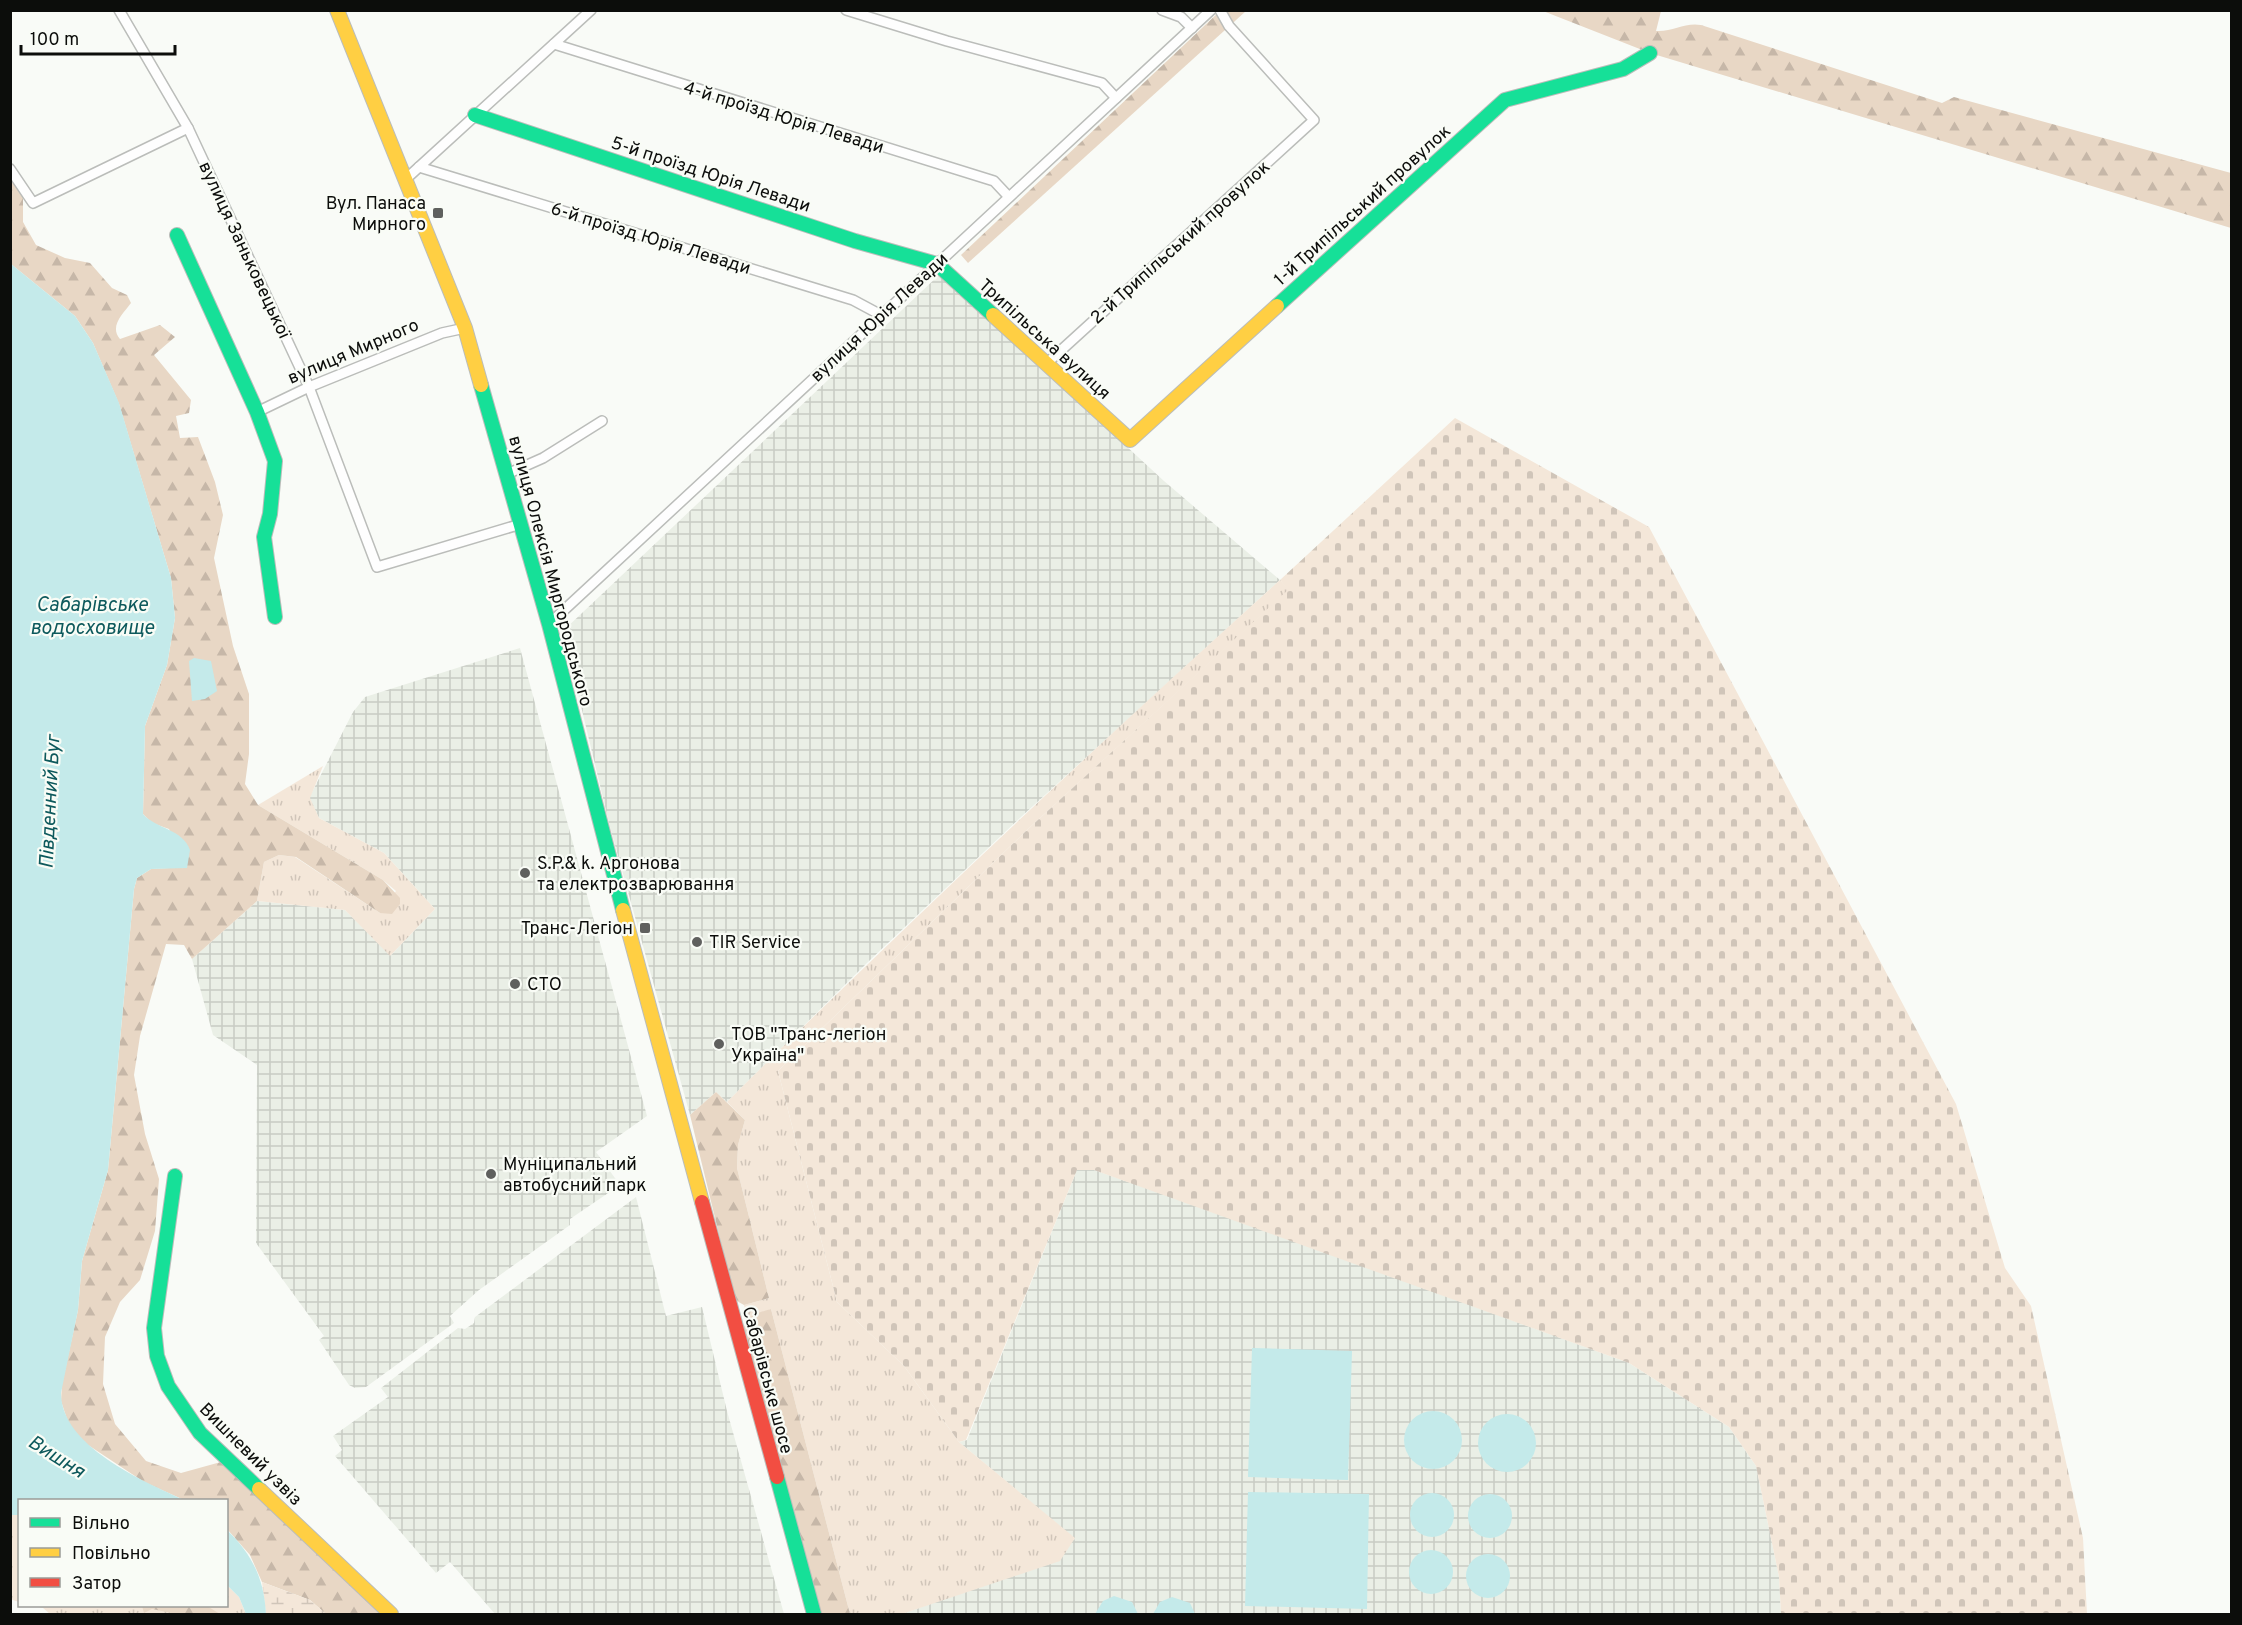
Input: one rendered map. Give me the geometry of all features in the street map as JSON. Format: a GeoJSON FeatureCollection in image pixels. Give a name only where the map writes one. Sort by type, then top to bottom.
{"type":"FeatureCollection","features":[{"type":"Feature","properties":{"kind":"street","name":"вулиця Заньковецької"},"geometry":{"type":"LineString","coordinates":[[119,10],[188,128],[309,387],[377,567],[521,524]]}},
{"type":"Feature","properties":{"kind":"street","name":"вулиця Олексія Миргородського"},"geometry":{"type":"LineString","coordinates":[[337,10],[407,178],[465,328],[549,624],[601,830],[690,1155]]}},
{"type":"Feature","properties":{"kind":"street"},"geometry":{"type":"LineString","coordinates":[[407,178],[591,10]]}},
{"type":"Feature","properties":{"kind":"street"},"geometry":{"type":"LineString","coordinates":[[846,10],[946,42],[1102,83],[1116,98]]}},
{"type":"Feature","properties":{"kind":"street"},"geometry":{"type":"LineString","coordinates":[[1162,10],[1181,16],[1192,28]]}},
{"type":"Feature","properties":{"kind":"street","name":"вулиця Юрія Левади"},"geometry":{"type":"LineString","coordinates":[[549,624],[1210,10]]}},
{"type":"Feature","properties":{"kind":"street","name":"2-й Трипільський провулок"},"geometry":{"type":"LineString","coordinates":[[1046,364],[1314,120],[1229,26],[1220,10]]}},
{"type":"Feature","properties":{"kind":"street","name":"4-й проїзд Юрія Левади"},"geometry":{"type":"LineString","coordinates":[[554,44],[994,181],[1009,197]]}},
{"type":"Feature","properties":{"kind":"street","name":"1-й Трипільський провулок"},"geometry":{"type":"LineString","coordinates":[[1130,440],[1505,100],[1623,69],[1650,53]]}},
{"type":"Feature","properties":{"kind":"street","name":"5-й проїзд Юрія Левади"},"geometry":{"type":"LineString","coordinates":[[475,115],[855,241],[937,264]]}},
{"type":"Feature","properties":{"kind":"street"},"geometry":{"type":"LineString","coordinates":[[10,169],[33,203],[188,128]]}},
{"type":"Feature","properties":{"kind":"street","name":"6-й проїзд Юрія Левади"},"geometry":{"type":"LineString","coordinates":[[419,167],[854,300],[881,315]]}},
{"type":"Feature","properties":{"kind":"street"},"geometry":{"type":"LineString","coordinates":[[177,235],[257,412],[275,461],[270,514],[264,537],[275,617]]}},
{"type":"Feature","properties":{"kind":"street","name":"Трипільська вулиця"},"geometry":{"type":"LineString","coordinates":[[937,264],[1130,440]]}},
{"type":"Feature","properties":{"kind":"street","name":"вулиця Мирного"},"geometry":{"type":"LineString","coordinates":[[257,412],[309,387],[442,333],[465,328]]}},
{"type":"Feature","properties":{"kind":"street"},"geometry":{"type":"LineString","coordinates":[[507,474],[543,458],[602,421]]}},
{"type":"Feature","properties":{"kind":"street","name":"Сабарівське шосе"},"geometry":{"type":"LineString","coordinates":[[690,1155],[814,1614]]}},
{"type":"Feature","properties":{"kind":"street","name":"Вишневий узвіз"},"geometry":{"type":"LineString","coordinates":[[175,1176],[154,1328],[157,1356],[168,1386],[200,1433],[391,1614]]}},
{"type":"Feature","properties":{"kind":"shaded area"},"geometry":{"type":"Polygon","coordinates":[[[940,274],[1164,481],[1280,580],[1021,817],[868,962],[727,1102],[716,1092],[690,1115],[610,827],[563,631],[940,274]]]}},
{"type":"Feature","properties":{"kind":"shaded area"},"geometry":{"type":"Polygon","coordinates":[[[520,648],[647,1116],[596,1152],[620,1185],[570,1219],[570,1225],[479,1290],[450,1316],[454,1323],[366,1387],[355,1388],[349,1385],[319,1340],[324,1336],[256,1243],[257,1065],[213,1035],[192,959],[257,901],[345,910],[391,955],[435,909],[384,853],[319,818],[309,798],[353,712],[365,697],[520,648]]]}},
{"type":"Feature","properties":{"kind":"shaded area"},"geometry":{"type":"Polygon","coordinates":[[[1077,1170],[1094,1170],[1229,1217],[1629,1363],[1729,1427],[1756,1466],[1779,1577],[1781,1614],[902,1614],[964,1592],[1075,1539],[959,1442],[967,1440],[1077,1170]]]}},
{"type":"Feature","properties":{"kind":"shaded area"},"geometry":{"type":"Polygon","coordinates":[[[636,1197],[666,1316],[702,1307],[727,1411],[784,1614],[495,1614],[450,1562],[436,1573],[335,1456],[342,1450],[333,1436],[388,1397],[381,1388],[458,1328],[465,1329],[474,1323],[475,1317],[636,1197]]]}},
{"type":"Feature","properties":{"kind":"green space"},"geometry":{"type":"Polygon","coordinates":[[[1220,11],[1246,11],[968,263],[961,255],[1220,11]]]}},
{"type":"Feature","properties":{"kind":"green space"},"geometry":{"type":"Polygon","coordinates":[[[1543,11],[1661,11],[1656,31],[1701,25],[1942,103],[1954,97],[2231,173],[2231,228],[1650,53],[1543,11]]]}},
{"type":"Feature","properties":{"kind":"green space"},"geometry":{"type":"Polygon","coordinates":[[[10,177],[23,197],[23,222],[36,245],[65,258],[90,263],[112,288],[127,295],[131,303],[121,316],[116,329],[120,339],[160,325],[175,337],[154,355],[191,400],[189,413],[176,416],[180,438],[198,437],[215,482],[223,515],[214,558],[233,646],[249,694],[249,754],[245,784],[258,805],[383,880],[400,898],[400,904],[392,914],[380,913],[296,857],[279,855],[264,862],[257,901],[192,959],[184,945],[166,944],[140,1036],[134,1075],[145,1134],[159,1179],[155,1231],[140,1280],[120,1302],[105,1337],[103,1384],[115,1424],[146,1461],[181,1473],[228,1460],[391,1614],[326,1614],[310,1600],[262,1582],[250,1555],[228,1530],[228,1499],[182,1499],[144,1482],[85,1443],[69,1425],[61,1401],[62,1384],[78,1310],[82,1261],[108,1170],[134,889],[137,878],[151,869],[187,867],[169,829],[152,823],[143,814],[145,726],[167,665],[175,618],[171,578],[119,404],[93,343],[75,316],[11,264],[10,177]]]}},
{"type":"Feature","properties":{"kind":"green space"},"geometry":{"type":"Polygon","coordinates":[[[1455,418],[1649,527],[1956,1104],[2005,1268],[2031,1306],[2083,1538],[2087,1614],[1781,1614],[1779,1577],[1756,1466],[1729,1427],[1629,1363],[1094,1170],[1077,1170],[966,1440],[959,1442],[904,1366],[837,1302],[778,1071],[1027,830],[1288,590],[1280,580],[1455,418]]]}},
{"type":"Feature","properties":{"kind":"green space"},"geometry":{"type":"Polygon","coordinates":[[[1280,580],[1289,590],[1027,830],[778,1071],[837,1302],[904,1366],[959,1442],[1075,1538],[1060,1561],[902,1614],[850,1614],[771,1309],[747,1319],[744,1305],[769,1298],[737,1168],[738,1145],[745,1120],[727,1102],[1000,838],[1280,580]]]}},
{"type":"Feature","properties":{"kind":"green space"},"geometry":{"type":"Polygon","coordinates":[[[323,766],[310,798],[319,818],[384,853],[435,909],[390,956],[345,910],[257,901],[264,862],[279,855],[295,857],[380,913],[396,891],[383,880],[258,805],[323,766]]]}},
{"type":"Feature","properties":{"kind":"green space"},"geometry":{"type":"Polygon","coordinates":[[[716,1092],[745,1120],[738,1145],[737,1168],[769,1298],[744,1305],[735,1300],[690,1115],[716,1092]]]}},
{"type":"Feature","properties":{"kind":"green space"},"geometry":{"type":"Polygon","coordinates":[[[771,1309],[850,1614],[820,1614],[744,1331],[749,1318],[771,1309]]]}},
{"type":"Feature","properties":{"kind":"green space"},"geometry":{"type":"Polygon","coordinates":[[[11,1515],[18,1515],[18,1602],[10,1599],[11,1515]]]}},
{"type":"Feature","properties":{"kind":"green space"},"geometry":{"type":"Polygon","coordinates":[[[262,1582],[310,1600],[326,1614],[266,1614],[262,1582]]]}},
{"type":"Feature","properties":{"kind":"green space"},"geometry":{"type":"Polygon","coordinates":[[[228,1586],[239,1597],[246,1614],[50,1614],[38,1607],[228,1607],[228,1586]]]}},
{"type":"Feature","properties":{"kind":"green space"},"geometry":{"type":"Polygon","coordinates":[[[142,1607],[209,1607],[220,1614],[176,1614],[152,1609],[144,1613],[142,1607]]]}},
{"type":"Feature","properties":{"kind":"water","name":"Сабарівське водосховище"},"geometry":{"type":"Polygon","coordinates":[[[11,264],[75,316],[93,343],[119,403],[171,578],[175,618],[167,665],[145,726],[143,814],[182,838],[190,850],[187,868],[151,869],[137,878],[134,889],[108,1170],[82,1261],[78,1310],[61,1393],[65,1412],[74,1429],[89,1445],[127,1472],[182,1499],[18,1499],[18,1515],[11,1515],[11,264]]]}},
{"type":"Feature","properties":{"kind":"water"},"geometry":{"type":"Polygon","coordinates":[[[194,658],[211,661],[217,691],[205,699],[192,701],[189,661],[194,658]]]}},
{"type":"Feature","properties":{"kind":"water"},"geometry":{"type":"Polygon","coordinates":[[[1252,1348],[1352,1351],[1348,1480],[1248,1477],[1252,1348]]]}},
{"type":"Feature","properties":{"kind":"water"},"geometry":{"type":"Polygon","coordinates":[[[1427,1411],[1439,1411],[1454,1419],[1462,1434],[1462,1446],[1454,1461],[1439,1469],[1427,1469],[1412,1461],[1404,1446],[1404,1434],[1412,1419],[1427,1411]]]}},
{"type":"Feature","properties":{"kind":"water"},"geometry":{"type":"Polygon","coordinates":[[[1501,1414],[1513,1414],[1528,1422],[1536,1437],[1536,1449],[1528,1464],[1513,1472],[1501,1472],[1486,1464],[1478,1449],[1478,1437],[1486,1422],[1501,1414]]]}},
{"type":"Feature","properties":{"kind":"water"},"geometry":{"type":"Polygon","coordinates":[[[1248,1492],[1369,1494],[1367,1609],[1245,1606],[1248,1492]]]}},
{"type":"Feature","properties":{"kind":"water"},"geometry":{"type":"Polygon","coordinates":[[[1432,1493],[1447,1500],[1454,1515],[1447,1530],[1432,1537],[1417,1530],[1410,1515],[1417,1500],[1432,1493]]]}},
{"type":"Feature","properties":{"kind":"water"},"geometry":{"type":"Polygon","coordinates":[[[1490,1494],[1505,1501],[1512,1516],[1505,1531],[1490,1538],[1475,1531],[1468,1516],[1475,1501],[1490,1494]]]}},
{"type":"Feature","properties":{"kind":"water"},"geometry":{"type":"Polygon","coordinates":[[[228,1531],[250,1557],[255,1567],[263,1589],[266,1614],[246,1614],[239,1597],[228,1586],[228,1531]]]}},
{"type":"Feature","properties":{"kind":"water"},"geometry":{"type":"Polygon","coordinates":[[[1431,1550],[1446,1557],[1453,1572],[1446,1587],[1431,1594],[1416,1587],[1409,1572],[1416,1557],[1431,1550]]]}},
{"type":"Feature","properties":{"kind":"water"},"geometry":{"type":"Polygon","coordinates":[[[1488,1554],[1503,1561],[1510,1576],[1503,1591],[1488,1598],[1473,1591],[1466,1576],[1473,1561],[1488,1554]]]}},
{"type":"Feature","properties":{"kind":"water"},"geometry":{"type":"Polygon","coordinates":[[[1114,1596],[1132,1602],[1138,1614],[1095,1614],[1103,1601],[1114,1596]]]}},
{"type":"Feature","properties":{"kind":"water"},"geometry":{"type":"Polygon","coordinates":[[[1172,1597],[1190,1603],[1195,1614],[1153,1614],[1160,1602],[1172,1597]]]}},
{"type":"Feature","properties":{"kind":"traffic: fast"},"geometry":{"type":"LineString","coordinates":[[1277,306],[1505,100],[1623,69],[1650,53]]}},
{"type":"Feature","properties":{"kind":"traffic: fast"},"geometry":{"type":"LineString","coordinates":[[475,115],[855,241],[937,264],[993,315]]}},
{"type":"Feature","properties":{"kind":"traffic: fast"},"geometry":{"type":"LineString","coordinates":[[177,235],[257,412],[275,461],[270,514],[264,537],[275,617]]}},
{"type":"Feature","properties":{"kind":"traffic: fast"},"geometry":{"type":"LineString","coordinates":[[481,385],[549,624],[623,910]]}},
{"type":"Feature","properties":{"kind":"traffic: fast"},"geometry":{"type":"LineString","coordinates":[[175,1176],[154,1328],[157,1356],[168,1386],[200,1433],[259,1489]]}},
{"type":"Feature","properties":{"kind":"traffic: fast"},"geometry":{"type":"LineString","coordinates":[[777,1477],[814,1614]]}},
{"type":"Feature","properties":{"kind":"traffic: slow"},"geometry":{"type":"LineString","coordinates":[[337,10],[465,328],[481,385]]}},
{"type":"Feature","properties":{"kind":"traffic: slow"},"geometry":{"type":"LineString","coordinates":[[993,315],[1130,440],[1277,306]]}},
{"type":"Feature","properties":{"kind":"traffic: slow"},"geometry":{"type":"LineString","coordinates":[[623,910],[702,1202]]}},
{"type":"Feature","properties":{"kind":"traffic: slow"},"geometry":{"type":"LineString","coordinates":[[259,1489],[391,1614]]}},
{"type":"Feature","properties":{"kind":"traffic: jam"},"geometry":{"type":"LineString","coordinates":[[702,1202],[777,1477]]}},
{"type":"Feature","properties":{"kind":"place","name":"Вул. Панаса Мирного"},"geometry":{"type":"Point","coordinates":[438,213]}},
{"type":"Feature","properties":{"kind":"place","name":"S.P.& k. Аргонова та електрозварювання"},"geometry":{"type":"Point","coordinates":[525,873]}},
{"type":"Feature","properties":{"kind":"place","name":"Транс-Легіон"},"geometry":{"type":"Point","coordinates":[645,928]}},
{"type":"Feature","properties":{"kind":"place","name":"TIR Service"},"geometry":{"type":"Point","coordinates":[697,942]}},
{"type":"Feature","properties":{"kind":"place","name":"СТО"},"geometry":{"type":"Point","coordinates":[515,984]}},
{"type":"Feature","properties":{"kind":"place","name":"ТОВ \"Транс-легіон Україна\""},"geometry":{"type":"Point","coordinates":[719,1044]}},
{"type":"Feature","properties":{"kind":"place","name":"Муніципальний автобусний парк"},"geometry":{"type":"Point","coordinates":[491,1174]}},
{"type":"Feature","properties":{"kind":"water label","name":"Південний Буг"},"geometry":{"type":"Point","coordinates":[49,802]}},
{"type":"Feature","properties":{"kind":"water label","name":"Вишня"},"geometry":{"type":"Point","coordinates":[57,1456]}}]}
